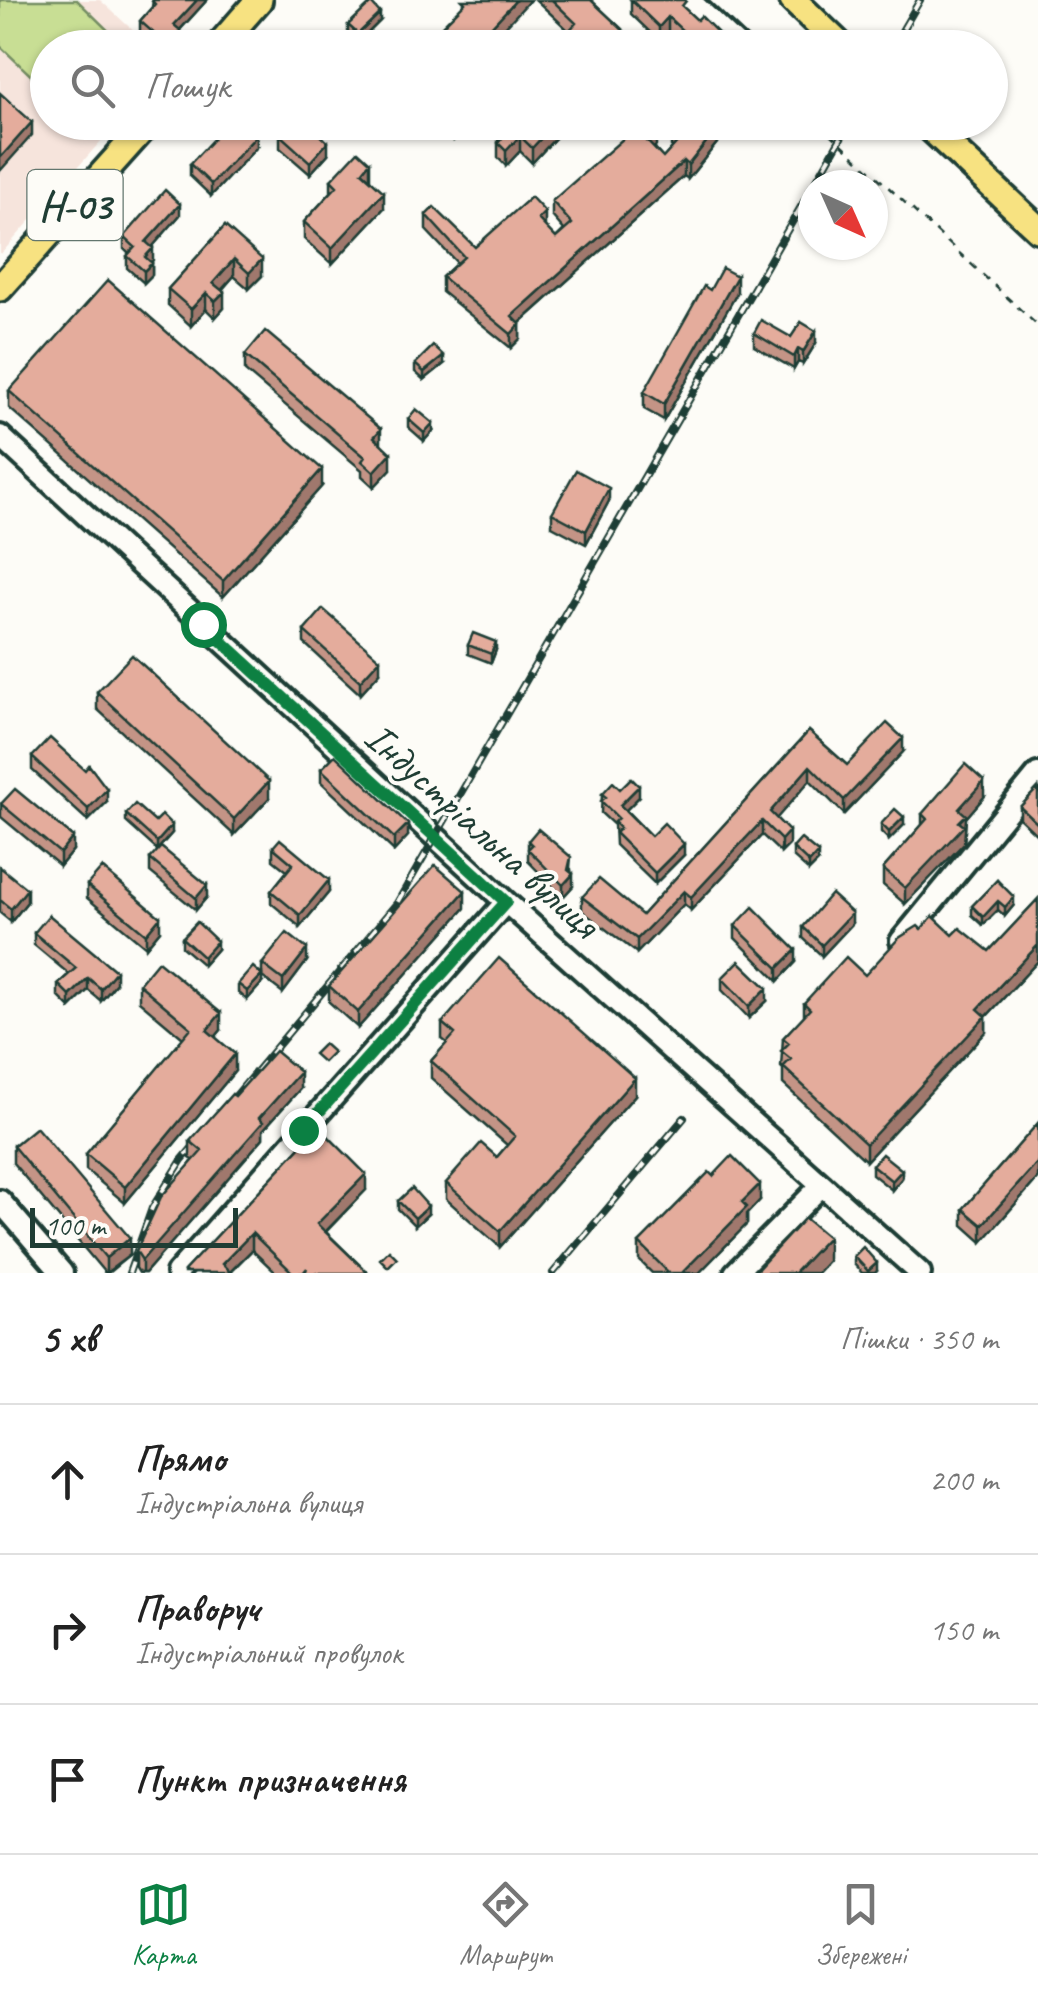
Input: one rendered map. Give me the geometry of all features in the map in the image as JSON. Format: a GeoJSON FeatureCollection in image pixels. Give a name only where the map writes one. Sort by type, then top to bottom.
{"type":"FeatureCollection","features":[{"type":"Feature","properties":{"kind":"main road"},"geometry":{"type":"LineString","coordinates":[[233,30],[260,0]]}},
{"type":"Feature","properties":{"kind":"main road"},"geometry":{"type":"LineString","coordinates":[[793,0],[825,30]]}},
{"type":"Feature","properties":{"kind":"main road","name":"Н-03"},"geometry":{"type":"LineString","coordinates":[[0,288],[133,140]]}},
{"type":"Feature","properties":{"kind":"main road"},"geometry":{"type":"LineString","coordinates":[[943,140],[1038,229]]}},
{"type":"Feature","properties":{"kind":"street"},"geometry":{"type":"LineString","coordinates":[[689,0],[721,30]]}},
{"type":"Feature","properties":{"kind":"street","name":"Індустріальна вулиця"},"geometry":{"type":"LineString","coordinates":[[0,436],[506,902],[920,1273]]}},
{"type":"Feature","properties":{"kind":"street"},"geometry":{"type":"LineString","coordinates":[[900,941],[1038,774]]}},
{"type":"Feature","properties":{"kind":"street"},"geometry":{"type":"LineString","coordinates":[[177,1273],[506,902]]}},
{"type":"Feature","properties":{"kind":"street"},"geometry":{"type":"LineString","coordinates":[[735,1273],[822,1185]]}},
{"type":"Feature","properties":{"kind":"street"},"geometry":{"type":"LineString","coordinates":[[0,1201],[62,1273]]}},
{"type":"Feature","properties":{"kind":"path"},"geometry":{"type":"LineString","coordinates":[[837,140],[1038,326]]}},
{"type":"Feature","properties":{"kind":"shaded area"},"geometry":{"type":"Polygon","coordinates":[[[0,0],[100,0],[133,30],[30,30],[30,140],[102,140],[0,255],[0,0]]]}},
{"type":"Feature","properties":{"kind":"green space"},"geometry":{"type":"Polygon","coordinates":[[[0,0],[77,0],[108,30],[30,30],[30,75],[0,46],[0,0]]]}},
{"type":"Feature","properties":{"kind":"building"},"geometry":{"type":"Polygon","coordinates":[[[197,0],[174,25],[180,30],[150,30],[140,21],[155,4],[152,1],[197,0]]]}},
{"type":"Feature","properties":{"kind":"building"},"geometry":{"type":"Polygon","coordinates":[[[462,0],[516,0],[491,27],[494,30],[438,30],[465,3],[462,0]]]}},
{"type":"Feature","properties":{"kind":"building"},"geometry":{"type":"Polygon","coordinates":[[[552,0],[591,0],[623,30],[570,30],[576,23],[552,0]]]}},
{"type":"Feature","properties":{"kind":"building"},"geometry":{"type":"Polygon","coordinates":[[[631,0],[685,0],[682,6],[697,20],[701,16],[715,30],[682,30],[668,17],[659,27],[631,0]]]}},
{"type":"Feature","properties":{"kind":"building"},"geometry":{"type":"Polygon","coordinates":[[[371,3],[380,13],[362,30],[348,25],[371,3]]]}},
{"type":"Feature","properties":{"kind":"building"},"geometry":{"type":"Polygon","coordinates":[[[0,93],[30,124],[0,158],[0,93]]]}},
{"type":"Feature","properties":{"kind":"building"},"geometry":{"type":"Polygon","coordinates":[[[212,140],[252,140],[211,184],[190,164],[212,140]]]}},
{"type":"Feature","properties":{"kind":"building"},"geometry":{"type":"Polygon","coordinates":[[[286,140],[326,140],[310,162],[286,140]]]}},
{"type":"Feature","properties":{"kind":"building"},"geometry":{"type":"Polygon","coordinates":[[[500,140],[516,140],[506,151],[498,143],[500,140]]]}},
{"type":"Feature","properties":{"kind":"building"},"geometry":{"type":"Polygon","coordinates":[[[621,140],[646,140],[663,158],[679,140],[708,140],[688,165],[684,161],[512,316],[520,324],[511,334],[442,277],[464,257],[426,215],[434,207],[475,247],[531,197],[545,212],[538,219],[556,238],[572,224],[552,201],[621,140]]]}},
{"type":"Feature","properties":{"kind":"building"},"geometry":{"type":"Polygon","coordinates":[[[358,151],[370,162],[362,172],[384,192],[332,248],[304,222],[337,186],[331,180],[358,151]]]}},
{"type":"Feature","properties":{"kind":"building"},"geometry":{"type":"Polygon","coordinates":[[[165,190],[180,204],[146,242],[153,248],[145,257],[152,263],[144,271],[127,256],[135,247],[124,237],[165,190]]]}},
{"type":"Feature","properties":{"kind":"building"},"geometry":{"type":"Polygon","coordinates":[[[225,226],[262,259],[249,273],[234,259],[213,283],[224,292],[215,301],[206,293],[191,309],[168,289],[225,226]]]}},
{"type":"Feature","properties":{"kind":"building"},"geometry":{"type":"Polygon","coordinates":[[[722,268],[737,276],[664,404],[644,392],[704,286],[710,290],[722,268]]]}},
{"type":"Feature","properties":{"kind":"building"},"geometry":{"type":"Polygon","coordinates":[[[108,280],[322,469],[223,581],[9,391],[108,280]]]}},
{"type":"Feature","properties":{"kind":"building"},"geometry":{"type":"Polygon","coordinates":[[[761,320],[791,337],[801,322],[816,331],[803,352],[798,349],[794,357],[754,333],[761,320]]]}},
{"type":"Feature","properties":{"kind":"building"},"geometry":{"type":"Polygon","coordinates":[[[265,331],[381,429],[374,437],[391,453],[374,472],[362,461],[365,457],[245,355],[265,331]]]}},
{"type":"Feature","properties":{"kind":"building"},"geometry":{"type":"Polygon","coordinates":[[[433,346],[444,356],[424,372],[415,364],[433,346]]]}},
{"type":"Feature","properties":{"kind":"building"},"geometry":{"type":"Polygon","coordinates":[[[416,409],[433,423],[424,433],[408,419],[416,409]]]}},
{"type":"Feature","properties":{"kind":"building"},"geometry":{"type":"Polygon","coordinates":[[[576,470],[609,488],[586,531],[552,513],[576,470]]]}},
{"type":"Feature","properties":{"kind":"building"},"geometry":{"type":"Polygon","coordinates":[[[323,609],[380,659],[360,681],[304,631],[323,609]]]}},
{"type":"Feature","properties":{"kind":"building"},"geometry":{"type":"Polygon","coordinates":[[[473,633],[496,642],[491,654],[468,645],[473,633]]]}},
{"type":"Feature","properties":{"kind":"building"},"geometry":{"type":"Polygon","coordinates":[[[132,655],[269,781],[234,819],[97,692],[132,655]]]}},
{"type":"Feature","properties":{"kind":"building"},"geometry":{"type":"Polygon","coordinates":[[[887,723],[903,738],[844,800],[810,766],[770,812],[789,831],[781,840],[762,821],[691,897],[684,891],[637,939],[582,897],[599,879],[642,915],[809,731],[847,765],[887,723]]]}},
{"type":"Feature","properties":{"kind":"building"},"geometry":{"type":"Polygon","coordinates":[[[50,738],[85,770],[89,765],[107,789],[88,809],[32,757],[50,738]]]}},
{"type":"Feature","properties":{"kind":"building"},"geometry":{"type":"Polygon","coordinates":[[[335,755],[408,824],[394,838],[321,769],[335,755]]]}},
{"type":"Feature","properties":{"kind":"building"},"geometry":{"type":"Polygon","coordinates":[[[965,764],[984,781],[959,809],[966,815],[959,822],[964,826],[905,888],[883,869],[927,819],[922,814],[965,764]]]}},
{"type":"Feature","properties":{"kind":"building"},"geometry":{"type":"Polygon","coordinates":[[[631,778],[639,786],[620,805],[651,836],[664,823],[684,844],[655,873],[615,833],[620,828],[614,822],[618,818],[601,801],[613,782],[620,789],[631,778]]]}},
{"type":"Feature","properties":{"kind":"building"},"geometry":{"type":"Polygon","coordinates":[[[1038,788],[1038,824],[1020,807],[1038,788]]]}},
{"type":"Feature","properties":{"kind":"building"},"geometry":{"type":"Polygon","coordinates":[[[15,789],[73,837],[60,853],[1,804],[15,789]]]}},
{"type":"Feature","properties":{"kind":"building"},"geometry":{"type":"Polygon","coordinates":[[[135,804],[155,822],[162,815],[172,825],[157,842],[126,814],[135,804]]]}},
{"type":"Feature","properties":{"kind":"building"},"geometry":{"type":"Polygon","coordinates":[[[895,809],[904,817],[889,832],[881,824],[895,809]]]}},
{"type":"Feature","properties":{"kind":"building"},"geometry":{"type":"Polygon","coordinates":[[[538,829],[571,857],[568,870],[573,874],[563,885],[528,849],[532,845],[528,841],[538,829]]]}},
{"type":"Feature","properties":{"kind":"building"},"geometry":{"type":"Polygon","coordinates":[[[280,839],[329,880],[300,915],[271,891],[293,864],[273,847],[280,839]]]}},
{"type":"Feature","properties":{"kind":"building"},"geometry":{"type":"Polygon","coordinates":[[[801,839],[818,853],[809,863],[793,848],[801,839]]]}},
{"type":"Feature","properties":{"kind":"building"},"geometry":{"type":"Polygon","coordinates":[[[161,847],[207,885],[196,898],[150,859],[161,847]]]}},
{"type":"Feature","properties":{"kind":"building"},"geometry":{"type":"Polygon","coordinates":[[[435,865],[465,891],[358,1012],[329,986],[435,865]]]}},
{"type":"Feature","properties":{"kind":"building"},"geometry":{"type":"Polygon","coordinates":[[[0,867],[27,889],[11,909],[0,900],[0,867]]]}},
{"type":"Feature","properties":{"kind":"building"},"geometry":{"type":"Polygon","coordinates":[[[102,868],[160,917],[146,934],[87,885],[102,868]]]}},
{"type":"Feature","properties":{"kind":"building"},"geometry":{"type":"Polygon","coordinates":[[[997,880],[1014,897],[1005,907],[998,901],[983,917],[972,906],[997,880]]]}},
{"type":"Feature","properties":{"kind":"building"},"geometry":{"type":"Polygon","coordinates":[[[831,894],[852,913],[822,945],[803,927],[831,894]]]}},
{"type":"Feature","properties":{"kind":"building"},"geometry":{"type":"Polygon","coordinates":[[[1038,899],[1038,945],[978,1009],[986,1016],[866,1144],[783,1067],[791,1059],[781,1051],[789,1043],[783,1038],[810,1009],[804,1003],[846,957],[865,975],[899,938],[918,926],[921,929],[933,916],[953,935],[960,928],[989,951],[1038,899]]]}},
{"type":"Feature","properties":{"kind":"building"},"geometry":{"type":"Polygon","coordinates":[[[753,907],[796,950],[778,968],[735,926],[753,907]]]}},
{"type":"Feature","properties":{"kind":"building"},"geometry":{"type":"Polygon","coordinates":[[[49,915],[116,971],[101,989],[88,978],[70,996],[58,984],[76,968],[34,933],[49,915]]]}},
{"type":"Feature","properties":{"kind":"building"},"geometry":{"type":"Polygon","coordinates":[[[197,922],[217,941],[203,957],[182,938],[197,922]]]}},
{"type":"Feature","properties":{"kind":"building"},"geometry":{"type":"Polygon","coordinates":[[[287,933],[307,949],[283,980],[262,964],[287,933]]]}},
{"type":"Feature","properties":{"kind":"building"},"geometry":{"type":"Polygon","coordinates":[[[499,958],[635,1078],[500,1231],[446,1183],[481,1143],[497,1157],[515,1136],[431,1061],[455,1034],[442,1023],[499,958]]]}},
{"type":"Feature","properties":{"kind":"building"},"geometry":{"type":"Polygon","coordinates":[[[158,961],[221,1013],[207,1030],[235,1054],[125,1187],[86,1154],[191,1028],[139,984],[158,961]]]}},
{"type":"Feature","properties":{"kind":"building"},"geometry":{"type":"Polygon","coordinates":[[[739,961],[767,988],[749,1006],[722,978],[739,961]]]}},
{"type":"Feature","properties":{"kind":"building"},"geometry":{"type":"Polygon","coordinates":[[[253,967],[262,975],[247,991],[238,984],[253,967]]]}},
{"type":"Feature","properties":{"kind":"building"},"geometry":{"type":"Polygon","coordinates":[[[324,1044],[333,1052],[323,1062],[314,1054],[324,1044]]]}},
{"type":"Feature","properties":{"kind":"building"},"geometry":{"type":"Polygon","coordinates":[[[275,1051],[300,1072],[259,1118],[263,1122],[142,1260],[136,1251],[161,1197],[202,1151],[190,1141],[275,1051]]]}},
{"type":"Feature","properties":{"kind":"building"},"geometry":{"type":"Polygon","coordinates":[[[1038,1123],[1038,1162],[982,1225],[963,1209],[1038,1123]]]}},
{"type":"Feature","properties":{"kind":"building"},"geometry":{"type":"Polygon","coordinates":[[[36,1127],[130,1238],[106,1258],[13,1146],[36,1127]]]}},
{"type":"Feature","properties":{"kind":"building"},"geometry":{"type":"Polygon","coordinates":[[[319,1127],[366,1174],[317,1224],[368,1273],[305,1273],[307,1268],[303,1273],[293,1273],[252,1233],[222,1264],[231,1273],[184,1271],[319,1127]]]}},
{"type":"Feature","properties":{"kind":"building"},"geometry":{"type":"Polygon","coordinates":[[[882,1154],[902,1170],[892,1181],[872,1165],[882,1154]]]}},
{"type":"Feature","properties":{"kind":"building"},"geometry":{"type":"Polygon","coordinates":[[[732,1156],[760,1184],[742,1202],[747,1207],[682,1273],[669,1273],[639,1243],[709,1172],[713,1176],[732,1156]]]}},
{"type":"Feature","properties":{"kind":"building"},"geometry":{"type":"Polygon","coordinates":[[[412,1188],[428,1206],[415,1218],[398,1201],[412,1188]]]}},
{"type":"Feature","properties":{"kind":"building"},"geometry":{"type":"Polygon","coordinates":[[[805,1218],[828,1237],[794,1273],[754,1273],[805,1218]]]}},
{"type":"Feature","properties":{"kind":"building"},"geometry":{"type":"Polygon","coordinates":[[[863,1247],[877,1263],[868,1271],[854,1256],[863,1247]]]}},
{"type":"Feature","properties":{"kind":"building"},"geometry":{"type":"Polygon","coordinates":[[[389,1250],[397,1258],[388,1267],[380,1259],[389,1250]]]}},
{"type":"Feature","properties":{"kind":"railway"},"geometry":{"type":"LineString","coordinates":[[902,30],[920,0]]}},
{"type":"Feature","properties":{"kind":"railway"},"geometry":{"type":"LineString","coordinates":[[823,170],[840,140]]}},
{"type":"Feature","properties":{"kind":"railway"},"geometry":{"type":"LineString","coordinates":[[129,1273],[152,1208],[182,1160],[397,903],[798,212]]}},
{"type":"Feature","properties":{"kind":"railway"},"geometry":{"type":"LineString","coordinates":[[553,1273],[684,1118]]}},
{"type":"Feature","properties":{"kind":"route"},"geometry":{"type":"LineString","coordinates":[[203,624],[506,902],[303,1130]]}}]}
